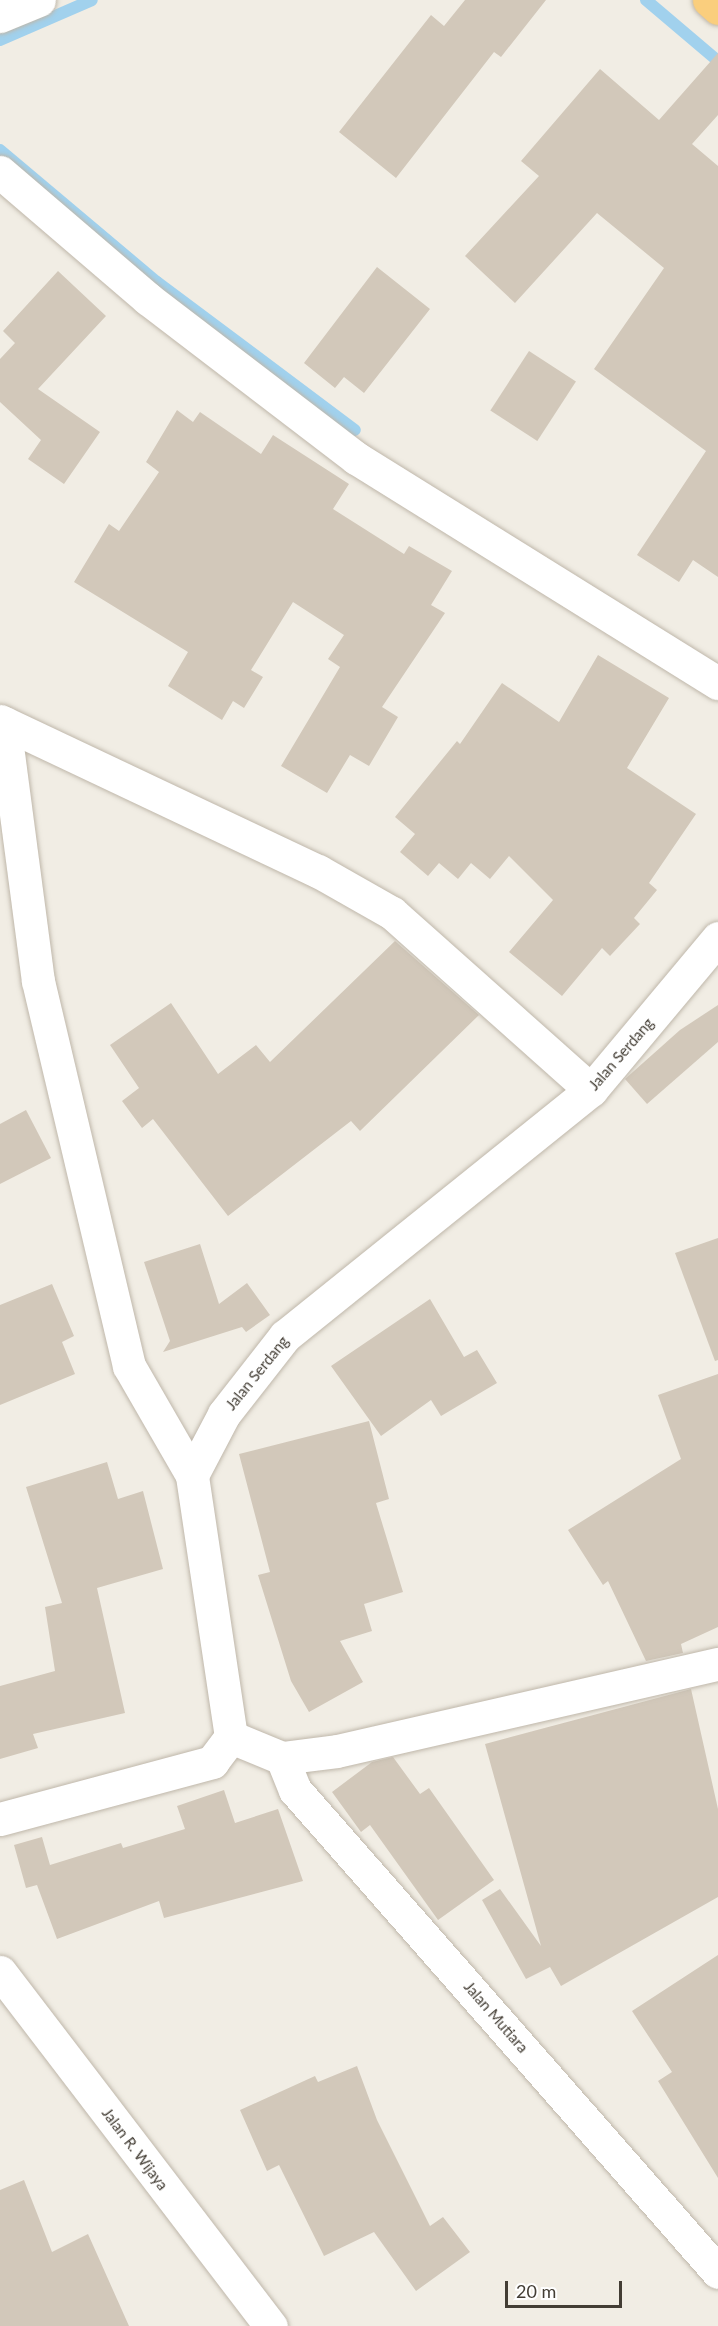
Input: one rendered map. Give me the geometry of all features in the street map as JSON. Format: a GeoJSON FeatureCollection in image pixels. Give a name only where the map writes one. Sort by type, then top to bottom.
{"type":"FeatureCollection","features":[{"type":"Feature","properties":{"kind":"highway"},"geometry":{"type":"LineString","coordinates":[[709,0],[718,8]]}},
{"type":"Feature","properties":{"kind":"street"},"geometry":{"type":"LineString","coordinates":[[0,16],[39,0]]}},
{"type":"Feature","properties":{"kind":"street"},"geometry":{"type":"LineString","coordinates":[[0,172],[148,299],[356,458],[718,683]]}},
{"type":"Feature","properties":{"kind":"street"},"geometry":{"type":"LineString","coordinates":[[2,722],[318,871],[392,913],[591,1090]]}},
{"type":"Feature","properties":{"kind":"street"},"geometry":{"type":"LineString","coordinates":[[0,1819],[212,1762],[231,1737],[192,1475],[129,1366],[38,981],[2,722]]}},
{"type":"Feature","properties":{"kind":"street","name":"Jalan Serdang"},"geometry":{"type":"LineString","coordinates":[[192,1475],[224,1414],[285,1336],[591,1090],[718,938]]}},
{"type":"Feature","properties":{"kind":"street"},"geometry":{"type":"LineString","coordinates":[[231,1737],[282,1758],[417,1736],[718,1664]]}},
{"type":"Feature","properties":{"kind":"street","name":"Jalan Mutiara"},"geometry":{"type":"LineString","coordinates":[[282,1758],[295,1790],[714,2261]]}},
{"type":"Feature","properties":{"kind":"street","name":"Jalan R. Wijaya"},"geometry":{"type":"LineString","coordinates":[[0,1972],[271,2326]]}},
{"type":"Feature","properties":{"kind":"building"},"geometry":{"type":"Polygon","coordinates":[[[465,0],[546,0],[501,57],[494,52],[396,178],[339,132],[431,15],[444,26],[465,0]]]}},
{"type":"Feature","properties":{"kind":"building"},"geometry":{"type":"Polygon","coordinates":[[[718,53],[718,115],[692,144],[718,166],[718,577],[693,560],[679,582],[637,555],[706,451],[594,369],[664,268],[597,213],[515,303],[465,256],[539,176],[521,161],[600,69],[659,120],[718,53]]]}},
{"type":"Feature","properties":{"kind":"building"},"geometry":{"type":"Polygon","coordinates":[[[377,267],[430,309],[364,393],[344,377],[335,388],[304,363],[377,267]]]}},
{"type":"Feature","properties":{"kind":"building"},"geometry":{"type":"Polygon","coordinates":[[[58,271],[106,316],[38,389],[100,432],[64,484],[28,459],[41,440],[0,402],[0,359],[15,343],[3,331],[58,271]]]}},
{"type":"Feature","properties":{"kind":"building"},"geometry":{"type":"Polygon","coordinates":[[[529,351],[576,381],[537,441],[490,411],[529,351]]]}},
{"type":"Feature","properties":{"kind":"building"},"geometry":{"type":"Polygon","coordinates":[[[177,410],[193,422],[200,412],[261,454],[273,435],[349,484],[333,509],[404,554],[409,546],[452,571],[431,605],[445,613],[382,707],[398,717],[369,766],[350,755],[327,793],[281,766],[340,667],[328,659],[344,635],[293,602],[251,670],[263,677],[244,708],[233,701],[222,720],[168,686],[188,652],[74,582],[109,524],[119,531],[159,472],[146,462],[177,410]]]}},
{"type":"Feature","properties":{"kind":"building"},"geometry":{"type":"Polygon","coordinates":[[[598,655],[669,698],[627,768],[696,814],[649,883],[657,890],[634,918],[640,924],[610,956],[602,948],[562,996],[509,952],[553,900],[509,856],[490,879],[471,863],[458,879],[439,863],[428,876],[400,852],[415,834],[395,817],[457,741],[460,744],[502,683],[559,722],[598,655]]]}},
{"type":"Feature","properties":{"kind":"building"},"geometry":{"type":"Polygon","coordinates":[[[395,941],[479,1015],[360,1131],[351,1121],[228,1216],[153,1119],[142,1128],[122,1101],[139,1088],[110,1045],[171,1003],[218,1074],[256,1045],[270,1062],[395,941]]]}},
{"type":"Feature","properties":{"kind":"building"},"geometry":{"type":"Polygon","coordinates":[[[718,1005],[718,1042],[647,1104],[625,1079],[680,1030],[718,1005]]]}},
{"type":"Feature","properties":{"kind":"building"},"geometry":{"type":"Polygon","coordinates":[[[26,1110],[51,1158],[0,1184],[0,1124],[26,1110]]]}},
{"type":"Feature","properties":{"kind":"building"},"geometry":{"type":"Polygon","coordinates":[[[718,1238],[718,1360],[715,1361],[675,1253],[718,1238]]]}},
{"type":"Feature","properties":{"kind":"building"},"geometry":{"type":"Polygon","coordinates":[[[200,1244],[219,1304],[247,1283],[270,1315],[246,1332],[242,1327],[163,1352],[170,1341],[144,1262],[200,1244]]]}},
{"type":"Feature","properties":{"kind":"building"},"geometry":{"type":"Polygon","coordinates":[[[52,1284],[74,1336],[62,1342],[75,1374],[0,1405],[0,1305],[52,1284]]]}},
{"type":"Feature","properties":{"kind":"building"},"geometry":{"type":"Polygon","coordinates":[[[430,1299],[464,1357],[477,1350],[497,1383],[441,1416],[431,1400],[381,1436],[331,1366],[430,1299]]]}},
{"type":"Feature","properties":{"kind":"building"},"geometry":{"type":"Polygon","coordinates":[[[718,1374],[718,1627],[681,1644],[683,1653],[646,1661],[608,1581],[603,1585],[568,1530],[681,1459],[658,1395],[718,1374]]]}},
{"type":"Feature","properties":{"kind":"building"},"geometry":{"type":"Polygon","coordinates":[[[369,1421],[389,1499],[376,1503],[403,1592],[364,1604],[372,1631],[340,1641],[363,1682],[309,1712],[291,1681],[258,1575],[270,1572],[239,1454],[369,1421]]]}},
{"type":"Feature","properties":{"kind":"building"},"geometry":{"type":"Polygon","coordinates":[[[107,1462],[118,1499],[143,1491],[163,1569],[97,1588],[125,1713],[33,1734],[38,1748],[0,1759],[0,1686],[55,1671],[45,1607],[62,1603],[26,1487],[107,1462]]]}},
{"type":"Feature","properties":{"kind":"building"},"geometry":{"type":"Polygon","coordinates":[[[691,1689],[718,1809],[718,1897],[561,1986],[550,1967],[526,1979],[482,1900],[500,1889],[541,1946],[485,1744],[691,1689]]]}},
{"type":"Feature","properties":{"kind":"building"},"geometry":{"type":"Polygon","coordinates":[[[393,1757],[420,1794],[429,1788],[494,1880],[438,1920],[370,1825],[361,1832],[332,1792],[372,1762],[393,1757]]]}},
{"type":"Feature","properties":{"kind":"building"},"geometry":{"type":"Polygon","coordinates":[[[224,1790],[235,1823],[278,1809],[303,1881],[164,1918],[159,1901],[57,1939],[37,1885],[26,1888],[14,1845],[42,1837],[50,1865],[121,1843],[123,1848],[185,1829],[177,1806],[224,1790]]]}},
{"type":"Feature","properties":{"kind":"building"},"geometry":{"type":"Polygon","coordinates":[[[718,1955],[718,2178],[658,2081],[672,2072],[632,2011],[718,1955]]]}},
{"type":"Feature","properties":{"kind":"building"},"geometry":{"type":"Polygon","coordinates":[[[357,2066],[377,2120],[430,2226],[443,2217],[470,2252],[416,2291],[374,2232],[324,2256],[279,2165],[267,2171],[240,2110],[315,2076],[318,2082],[357,2066]]]}},
{"type":"Feature","properties":{"kind":"building"},"geometry":{"type":"Polygon","coordinates":[[[24,2180],[52,2252],[88,2234],[129,2326],[0,2326],[0,2190],[24,2180]]]}},
{"type":"Feature","properties":{"kind":"waterway"},"geometry":{"type":"LineString","coordinates":[[0,40],[92,0]]}},
{"type":"Feature","properties":{"kind":"waterway"},"geometry":{"type":"LineString","coordinates":[[646,0],[718,61]]}},
{"type":"Feature","properties":{"kind":"waterway"},"geometry":{"type":"LineString","coordinates":[[0,150],[157,282],[355,430]]}}]}
